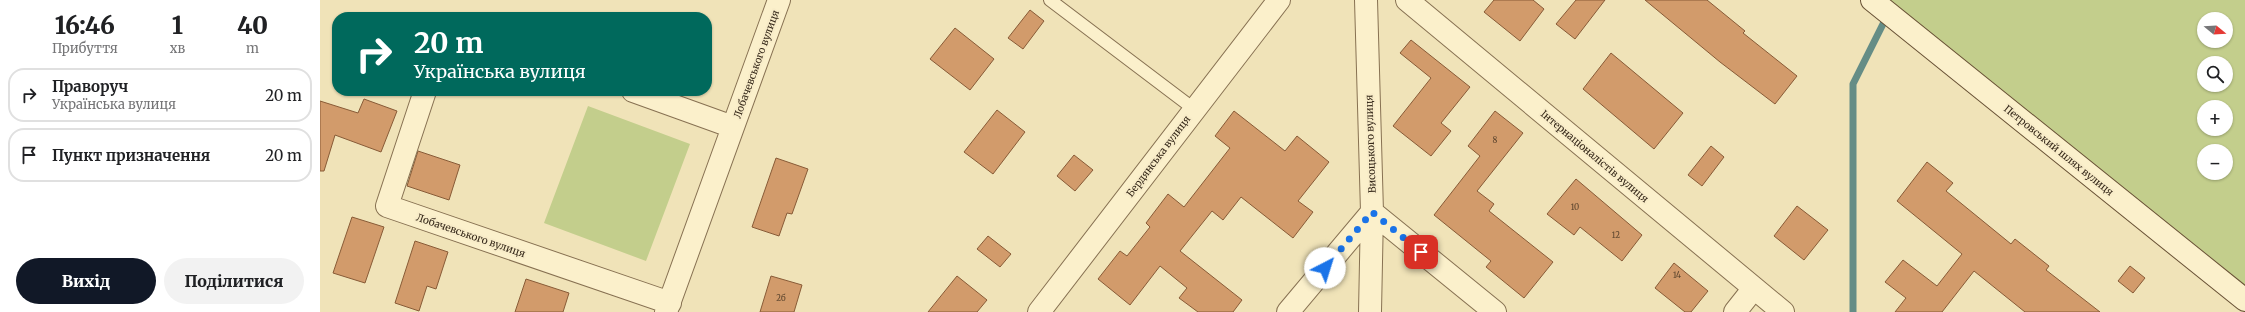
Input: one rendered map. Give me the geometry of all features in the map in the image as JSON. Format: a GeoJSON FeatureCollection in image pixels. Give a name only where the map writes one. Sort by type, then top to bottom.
{"type":"FeatureCollection","features":[{"type":"Feature","properties":{"kind":"street","name":"Лобачевського вулиця"},"geometry":{"type":"LineString","coordinates":[[424,96],[387,206],[668,307],[779,0]]}},
{"type":"Feature","properties":{"kind":"street","name":"Бердянська вулиця"},"geometry":{"type":"LineString","coordinates":[[1039,312],[1279,0]]}},
{"type":"Feature","properties":{"kind":"street","name":"Висоцького вулиця"},"geometry":{"type":"LineString","coordinates":[[1366,0],[1372,212],[1370,312]]}},
{"type":"Feature","properties":{"kind":"street","name":"Інтернаціоналістів вулиця"},"geometry":{"type":"LineString","coordinates":[[1407,0],[1783,312]]}},
{"type":"Feature","properties":{"kind":"street","name":"Петровський шлях вулиця"},"geometry":{"type":"LineString","coordinates":[[1872,0],[2245,300]]}},
{"type":"Feature","properties":{"kind":"street","name":"Лобачевського вулиця"},"geometry":{"type":"LineString","coordinates":[[647,96],[733,127]]}},
{"type":"Feature","properties":{"kind":"street"},"geometry":{"type":"LineString","coordinates":[[1288,312],[1372,212],[1495,312]]}},
{"type":"Feature","properties":{"kind":"street"},"geometry":{"type":"LineString","coordinates":[[1735,312],[1754,288]]}},
{"type":"Feature","properties":{"kind":"lane"},"geometry":{"type":"LineString","coordinates":[[1050,0],[1194,109]]}},
{"type":"Feature","properties":{"kind":"green space"},"geometry":{"type":"Polygon","coordinates":[[[1888,0],[2245,0],[2245,285],[1888,0]]]}},
{"type":"Feature","properties":{"kind":"green space"},"geometry":{"type":"Polygon","coordinates":[[[588,106],[690,144],[646,261],[544,223],[588,106]]]}},
{"type":"Feature","properties":{"kind":"building"},"geometry":{"type":"Polygon","coordinates":[[[1494,0],[1533,0],[1544,9],[1520,41],[1484,12],[1494,0]]]}},
{"type":"Feature","properties":{"kind":"building"},"geometry":{"type":"Polygon","coordinates":[[[1576,0],[1605,0],[1575,39],[1556,24],[1576,0]]]}},
{"type":"Feature","properties":{"kind":"building"},"geometry":{"type":"Polygon","coordinates":[[[1645,0],[1707,0],[1745,31],[1743,33],[1797,76],[1775,104],[1720,62],[1645,0]]]}},
{"type":"Feature","properties":{"kind":"building"},"geometry":{"type":"Polygon","coordinates":[[[1030,10],[1044,21],[1023,49],[1008,38],[1030,10]]]}},
{"type":"Feature","properties":{"kind":"building"},"geometry":{"type":"Polygon","coordinates":[[[955,28],[994,59],[970,90],[930,59],[955,28]]]}},
{"type":"Feature","properties":{"kind":"building"},"geometry":{"type":"Polygon","coordinates":[[[1411,40],[1470,87],[1441,123],[1451,131],[1431,156],[1393,126],[1431,78],[1400,53],[1411,40]]]}},
{"type":"Feature","properties":{"kind":"building"},"geometry":{"type":"Polygon","coordinates":[[[1611,53],[1683,113],[1654,149],[1583,89],[1611,53]]]}},
{"type":"Feature","properties":{"kind":"building"},"geometry":{"type":"Polygon","coordinates":[[[364,99],[397,111],[381,152],[335,135],[324,171],[320,171],[320,101],[358,113],[364,99]]]}},
{"type":"Feature","properties":{"kind":"building"},"geometry":{"type":"Polygon","coordinates":[[[997,110],[1025,132],[993,174],[964,152],[997,110]]]}},
{"type":"Feature","properties":{"kind":"building"},"geometry":{"type":"Polygon","coordinates":[[[1234,111],[1285,151],[1297,136],[1329,162],[1298,201],[1313,212],[1293,238],[1241,197],[1223,220],[1212,211],[1180,251],[1242,300],[1233,312],[1198,312],[1179,298],[1187,288],[1160,266],[1130,305],[1098,279],[1120,251],[1127,256],[1150,227],[1146,223],[1168,194],[1184,207],[1230,148],[1215,136],[1234,111]]]}},
{"type":"Feature","properties":{"kind":"building"},"geometry":{"type":"Polygon","coordinates":[[[1495,111],[1523,133],[1477,191],[1494,204],[1489,211],[1553,262],[1524,298],[1486,267],[1491,261],[1434,215],[1480,156],[1468,146],[1495,111]]]}},
{"type":"Feature","properties":{"kind":"building"},"geometry":{"type":"Polygon","coordinates":[[[1711,146],[1724,157],[1702,186],[1688,175],[1711,146]]]}},
{"type":"Feature","properties":{"kind":"building"},"geometry":{"type":"Polygon","coordinates":[[[418,151],[460,165],[449,200],[407,186],[418,151]]]}},
{"type":"Feature","properties":{"kind":"building"},"geometry":{"type":"Polygon","coordinates":[[[1074,155],[1093,170],[1075,191],[1057,176],[1074,155]]]}},
{"type":"Feature","properties":{"kind":"building"},"geometry":{"type":"Polygon","coordinates":[[[776,158],[808,169],[792,214],[787,213],[779,236],[752,227],[776,158]]]}},
{"type":"Feature","properties":{"kind":"building"},"geometry":{"type":"Polygon","coordinates":[[[1927,162],[1953,183],[1946,191],[2011,244],[2015,239],[2049,266],[2046,270],[2100,312],[2025,312],[1974,271],[1942,312],[1895,312],[1906,298],[1885,282],[1903,260],[1937,286],[1962,254],[1897,201],[1927,162]]]}},
{"type":"Feature","properties":{"kind":"building"},"geometry":{"type":"Polygon","coordinates":[[[1576,179],[1642,235],[1622,261],[1580,227],[1574,235],[1547,214],[1576,179]]]}},
{"type":"Feature","properties":{"kind":"building"},"geometry":{"type":"Polygon","coordinates":[[[1797,206],[1828,230],[1804,260],[1774,236],[1797,206]]]}},
{"type":"Feature","properties":{"kind":"building"},"geometry":{"type":"Polygon","coordinates":[[[352,217],[384,227],[365,283],[333,273],[352,217]]]}},
{"type":"Feature","properties":{"kind":"building"},"geometry":{"type":"Polygon","coordinates":[[[988,236],[1011,254],[1000,267],[977,249],[988,236]]]}},
{"type":"Feature","properties":{"kind":"building"},"geometry":{"type":"Polygon","coordinates":[[[415,241],[448,252],[436,289],[427,286],[419,311],[395,303],[415,241]]]}},
{"type":"Feature","properties":{"kind":"building"},"geometry":{"type":"Polygon","coordinates":[[[1674,263],[1708,291],[1691,312],[1685,312],[1655,288],[1674,263]]]}},
{"type":"Feature","properties":{"kind":"building"},"geometry":{"type":"Polygon","coordinates":[[[2130,266],[2145,278],[2133,293],[2118,281],[2130,266]]]}},
{"type":"Feature","properties":{"kind":"building"},"geometry":{"type":"Polygon","coordinates":[[[771,276],[802,285],[794,312],[760,312],[771,276]]]}},
{"type":"Feature","properties":{"kind":"building"},"geometry":{"type":"Polygon","coordinates":[[[957,276],[987,300],[977,312],[928,312],[957,276]]]}},
{"type":"Feature","properties":{"kind":"building"},"geometry":{"type":"Polygon","coordinates":[[[526,279],[569,293],[563,312],[515,312],[526,279]]]}},
{"type":"Feature","properties":{"kind":"waterway"},"geometry":{"type":"LineString","coordinates":[[1853,312],[1853,84],[1884,22]]}},
{"type":"Feature","properties":{"kind":"route"},"geometry":{"type":"LineString","coordinates":[[1325,268],[1372,212],[1421,252]]}}]}
